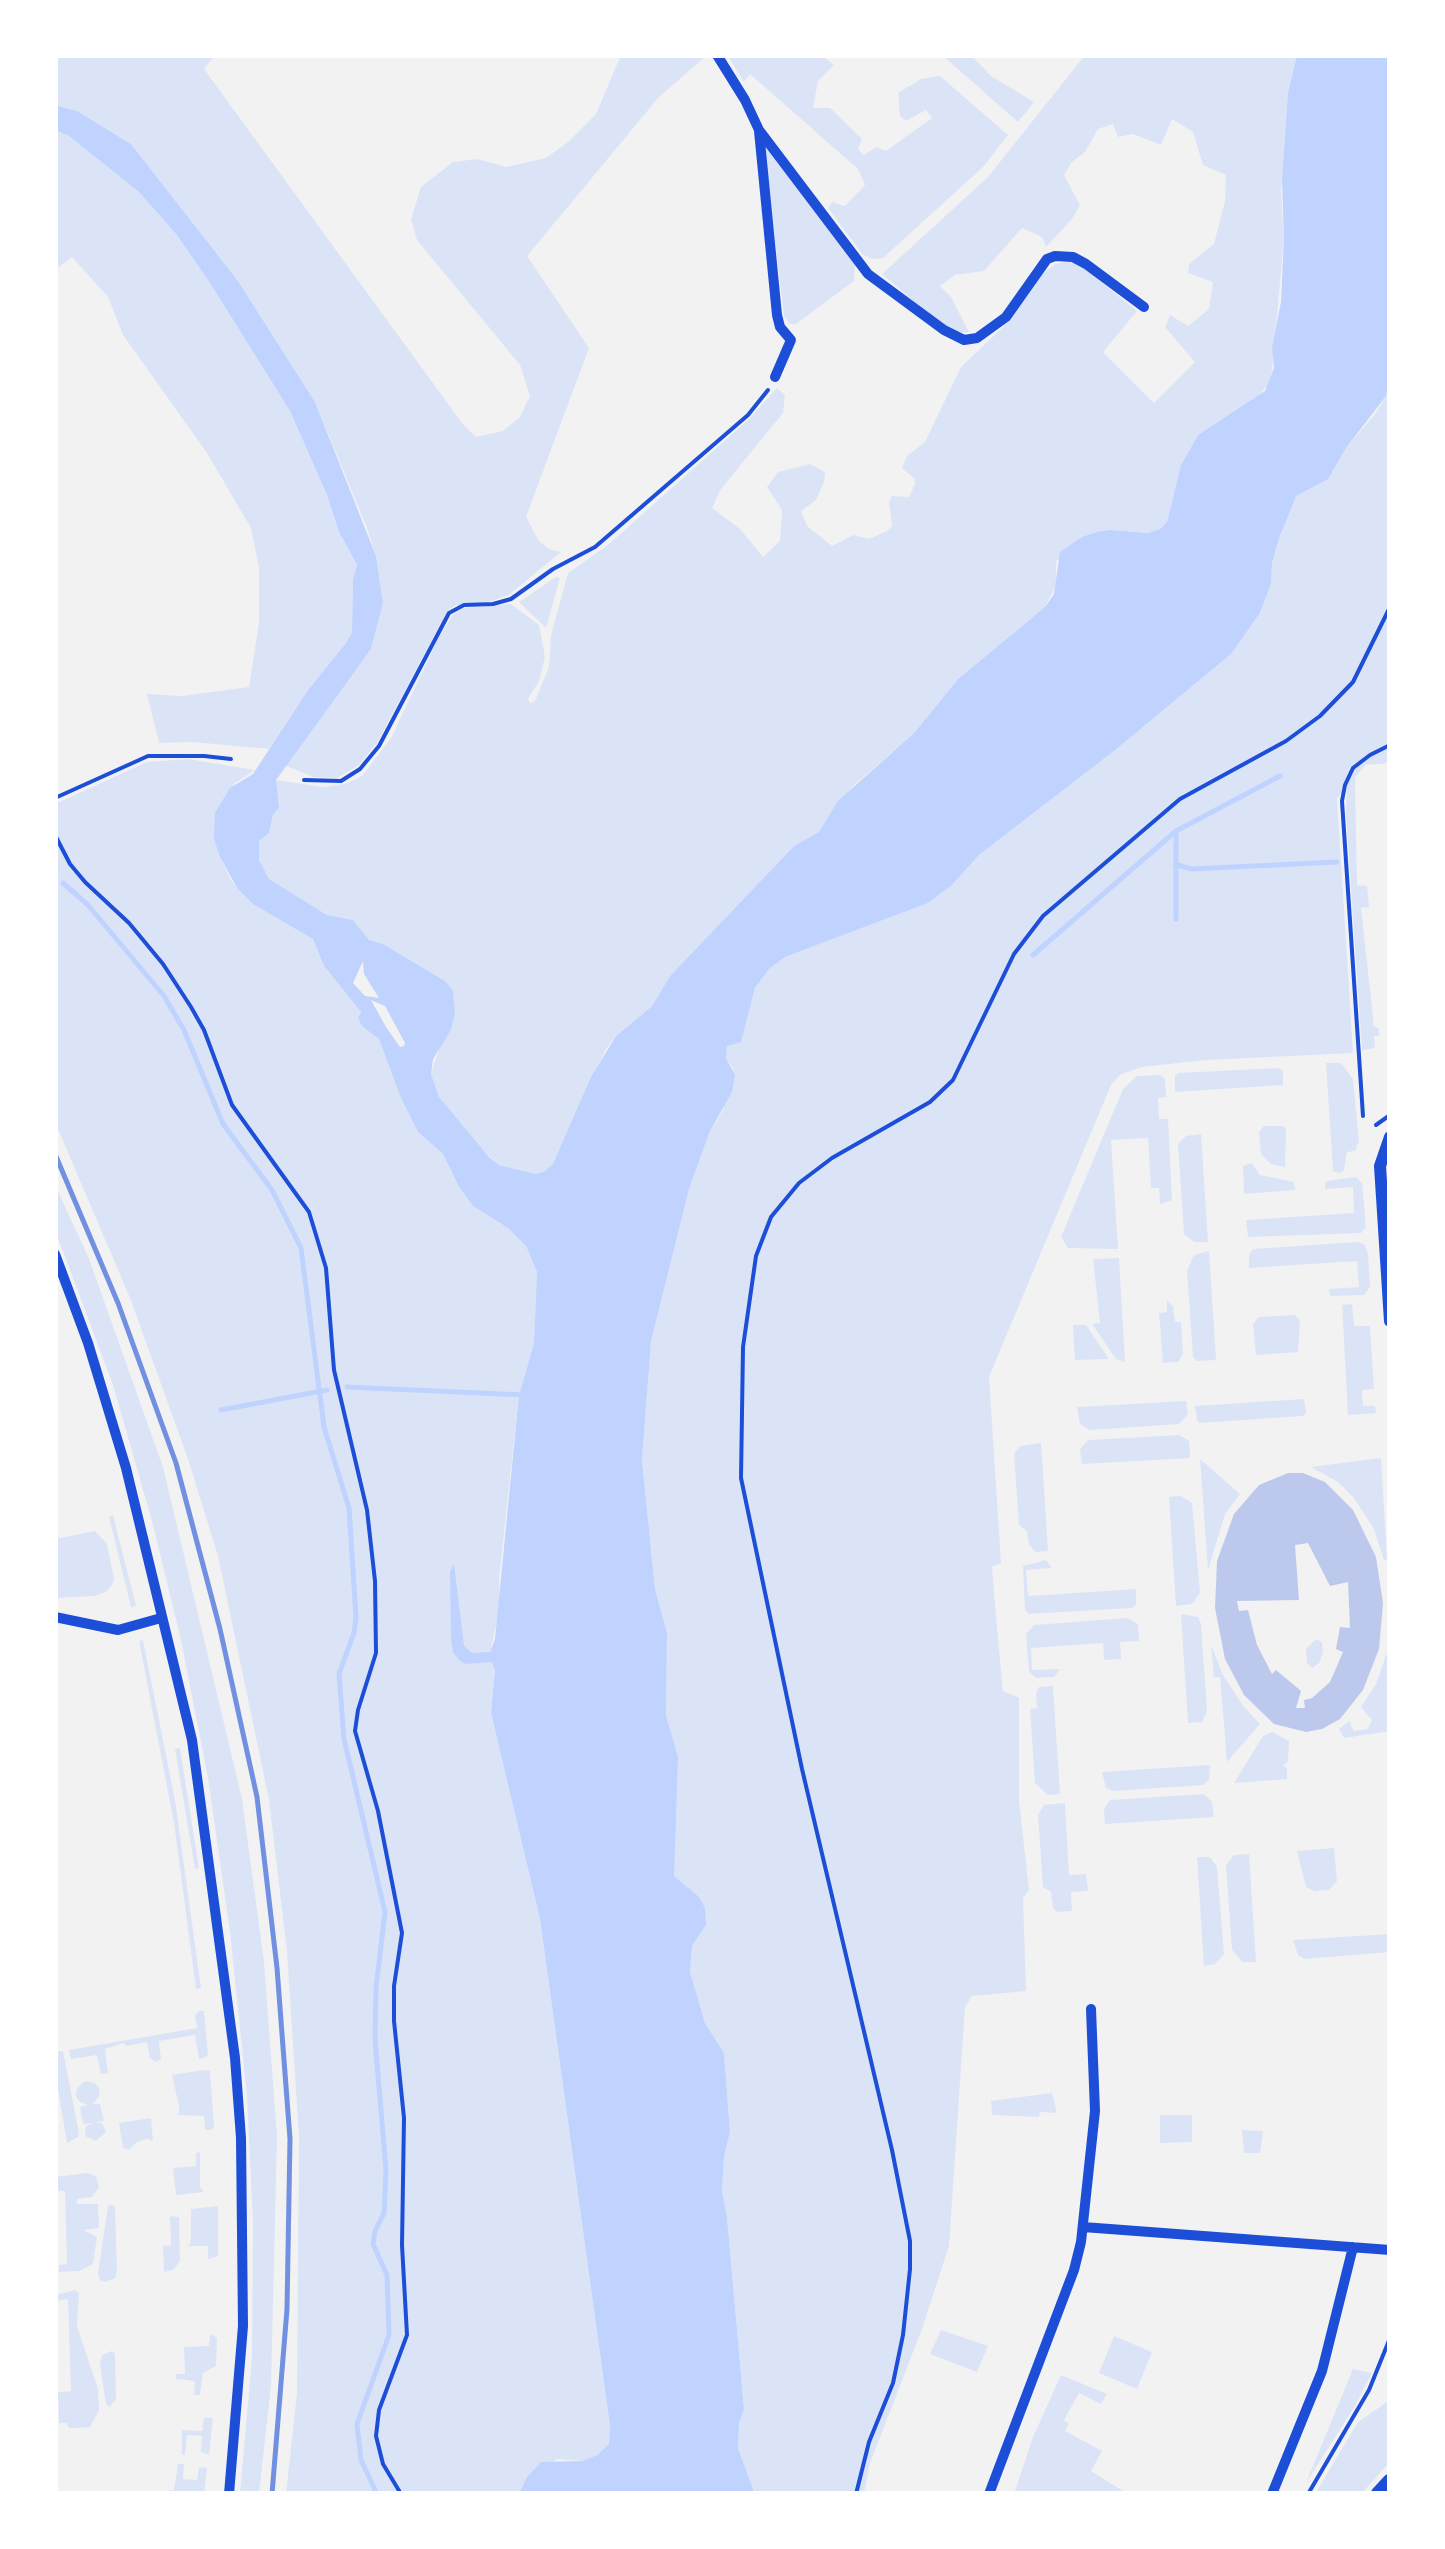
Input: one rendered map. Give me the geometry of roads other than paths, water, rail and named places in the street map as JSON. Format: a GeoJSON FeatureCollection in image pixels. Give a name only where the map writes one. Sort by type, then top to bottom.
{"type":"FeatureCollection","features":[{"type":"Feature","properties":{"kind":"main road"},"geometry":{"type":"LineString","coordinates":[[1378,2494],[1390,2481]]}},
{"type":"Feature","properties":{"kind":"street"},"geometry":{"type":"LineString","coordinates":[[716,55],[746,100],[759,130],[868,274],[944,330],[964,340],[978,338],[1006,317],[1048,259],[1055,256],[1073,257],[1086,264],[1144,307]]}},
{"type":"Feature","properties":{"kind":"street"},"geometry":{"type":"LineString","coordinates":[[759,130],[777,315],[780,327],[791,340],[775,377]]}},
{"type":"Feature","properties":{"kind":"street"},"geometry":{"type":"LineString","coordinates":[[1390,1136],[1380,1166],[1390,1321]]}},
{"type":"Feature","properties":{"kind":"street"},"geometry":{"type":"LineString","coordinates":[[55,1254],[88,1343],[126,1468],[192,1740],[235,2058],[244,2274],[229,2494]]}},
{"type":"Feature","properties":{"kind":"street"},"geometry":{"type":"LineString","coordinates":[[55,1617],[118,1630],[160,1618]]}},
{"type":"Feature","properties":{"kind":"street"},"geometry":{"type":"LineString","coordinates":[[989,2494],[1074,2270],[1083,2227],[1095,2112],[1091,2008]]}},
{"type":"Feature","properties":{"kind":"street"},"geometry":{"type":"LineString","coordinates":[[1083,2227],[1390,2250]]}},
{"type":"Feature","properties":{"kind":"street"},"geometry":{"type":"LineString","coordinates":[[1272,2494],[1322,2371],[1353,2248]]}},
{"type":"Feature","properties":{"kind":"water"},"geometry":{"type":"Polygon","coordinates":[[[1297,55],[1390,55],[1390,378],[1386,396],[1346,448],[1328,479],[1296,496],[1280,536],[1271,584],[1260,613],[1231,654],[979,855],[952,885],[928,903],[785,957],[769,969],[755,988],[741,1042],[727,1046],[726,1058],[735,1075],[732,1092],[710,1131],[689,1189],[651,1341],[642,1460],[655,1589],[667,1633],[666,1716],[678,1757],[674,1876],[699,1897],[705,1908],[706,1925],[692,1946],[690,1972],[705,2023],[724,2053],[730,2132],[722,2191],[744,2409],[738,2448],[755,2494],[519,2494],[527,2477],[541,2462],[582,2461],[597,2455],[609,2444],[610,2426],[540,1919],[491,1713],[495,1670],[492,1662],[465,1664],[459,1660],[451,1639],[450,1572],[454,1564],[464,1646],[472,1653],[490,1652],[495,1639],[519,1395],[534,1343],[537,1272],[526,1246],[508,1228],[473,1206],[443,1154],[418,1132],[379,1039],[362,1026],[358,1018],[361,1012],[324,966],[313,939],[253,904],[237,888],[220,857],[214,839],[215,813],[230,788],[253,774],[352,632],[357,565],[339,532],[290,411],[210,283],[176,234],[139,192],[69,136],[55,130],[55,105],[77,111],[131,144],[238,281],[315,402],[376,556],[383,603],[371,649],[276,780],[279,808],[273,814],[269,833],[259,841],[259,860],[269,879],[327,915],[353,920],[369,940],[383,944],[445,981],[453,991],[455,1013],[451,1030],[433,1059],[431,1074],[439,1097],[499,1165],[536,1174],[553,1164],[591,1077],[616,1036],[652,1006],[670,976],[794,846],[819,832],[838,801],[915,732],[958,679],[1045,607],[1054,594],[1060,552],[1097,532],[1148,533],[1160,529],[1167,522],[1181,465],[1198,435],[1265,391],[1274,368],[1272,348],[1281,302],[1282,178],[1288,93],[1297,55]],[[363,961],[353,983],[365,996],[379,998],[364,974],[363,961]],[[371,1000],[400,1047],[404,1046],[385,1006],[371,1000]]]}},
{"type":"Feature","properties":{"kind":"waterway"},"geometry":{"type":"LineString","coordinates":[[1033,955],[1176,831],[1280,776]]}},
{"type":"Feature","properties":{"kind":"waterway"},"geometry":{"type":"LineString","coordinates":[[1176,832],[1176,919]]}},
{"type":"Feature","properties":{"kind":"waterway"},"geometry":{"type":"LineString","coordinates":[[1175,864],[1191,869],[1337,862]]}},
{"type":"Feature","properties":{"kind":"waterway"},"geometry":{"type":"LineString","coordinates":[[63,883],[88,905],[164,996],[184,1030],[223,1124],[272,1190],[301,1248],[324,1427],[349,1508],[356,1617],[339,1674],[344,1739],[385,1912],[376,1988],[375,2040],[386,2169],[384,2213],[373,2244],[387,2275],[389,2335],[357,2424],[361,2460],[377,2494]]}},
{"type":"Feature","properties":{"kind":"waterway"},"geometry":{"type":"LineString","coordinates":[[347,1387],[524,1395]]}},
{"type":"Feature","properties":{"kind":"waterway"},"geometry":{"type":"LineString","coordinates":[[221,1410],[327,1390]]}},
{"type":"Feature","properties":{"kind":"railway"},"geometry":{"type":"LineString","coordinates":[[55,1154],[118,1303],[176,1463],[220,1629],[257,1797],[277,1968],[290,2139],[287,2309],[272,2494]]}}]}
